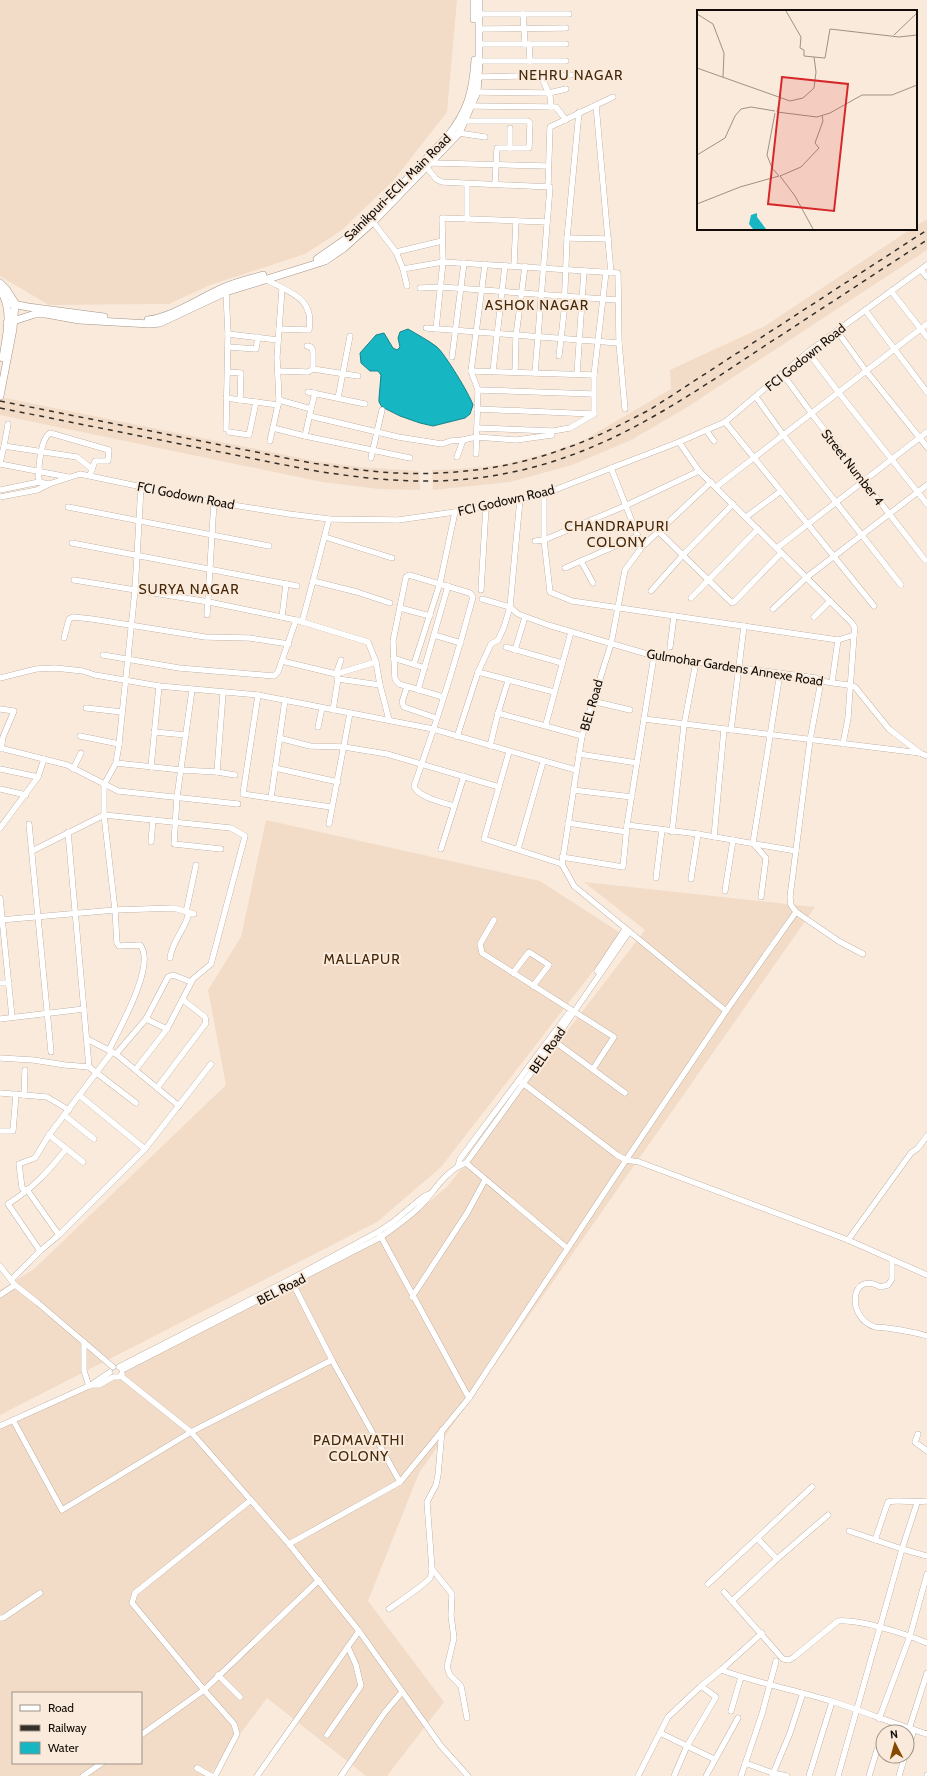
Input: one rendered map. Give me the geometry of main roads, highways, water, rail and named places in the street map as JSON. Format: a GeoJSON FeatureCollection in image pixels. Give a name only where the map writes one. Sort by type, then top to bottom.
{"type":"FeatureCollection","features":[{"type":"Feature","properties":{"kind":"main road","name":"Sainikpuri-ECIL Main Road"},"geometry":{"type":"LineString","coordinates":[[10,323],[31,315],[46,314],[79,320],[155,324],[169,320],[226,292],[325,261],[344,248],[373,222],[427,164],[458,123],[467,105],[472,88],[474,60],[474,0]]}},
{"type":"Feature","properties":{"kind":"main road","name":"Sainikpuri-ECIL Main Road"},"geometry":{"type":"LineString","coordinates":[[11,303],[80,315],[144,320],[156,319],[226,287],[322,257],[347,238],[459,133],[477,92],[479,77],[479,0]]}},
{"type":"Feature","properties":{"kind":"main road"},"geometry":{"type":"LineString","coordinates":[[0,283],[6,289],[11,303],[10,323],[0,396]]}},
{"type":"Feature","properties":{"kind":"main road"},"geometry":{"type":"LineString","coordinates":[[0,290],[11,303]]}},
{"type":"Feature","properties":{"kind":"water"},"geometry":{"type":"Polygon","coordinates":[[[408,329],[437,347],[451,366],[473,405],[470,414],[465,418],[433,426],[400,416],[382,407],[379,402],[381,375],[378,371],[370,371],[361,363],[360,353],[376,335],[384,333],[393,348],[397,350],[400,347],[398,338],[400,332],[408,329]]]}},
{"type":"Feature","properties":{"kind":"railway"},"geometry":{"type":"LineString","coordinates":[[0,401],[311,463],[354,469],[380,472],[427,473],[498,467],[544,456],[588,440],[651,409],[927,230]]}},
{"type":"Feature","properties":{"kind":"railway"},"geometry":{"type":"LineString","coordinates":[[0,408],[310,470],[352,476],[393,480],[435,481],[477,478],[519,471],[557,460],[594,446],[629,430],[664,411],[927,240]]}},
{"type":"Feature","properties":{"kind":"district","name":"NEHRU NAGAR"},"geometry":{"type":"Point","coordinates":[571,75]}},
{"type":"Feature","properties":{"kind":"district","name":"ASHOK NAGAR"},"geometry":{"type":"Point","coordinates":[537,305]}},
{"type":"Feature","properties":{"kind":"district","name":"CHANDRAPURI COLONY"},"geometry":{"type":"Point","coordinates":[617,534]}},
{"type":"Feature","properties":{"kind":"district","name":"SURYA NAGAR"},"geometry":{"type":"Point","coordinates":[189,589]}},
{"type":"Feature","properties":{"kind":"district","name":"MALLAPUR"},"geometry":{"type":"Point","coordinates":[362,959]}},
{"type":"Feature","properties":{"kind":"district","name":"PADMAVATHI COLONY"},"geometry":{"type":"Point","coordinates":[359,1448]}}]}
